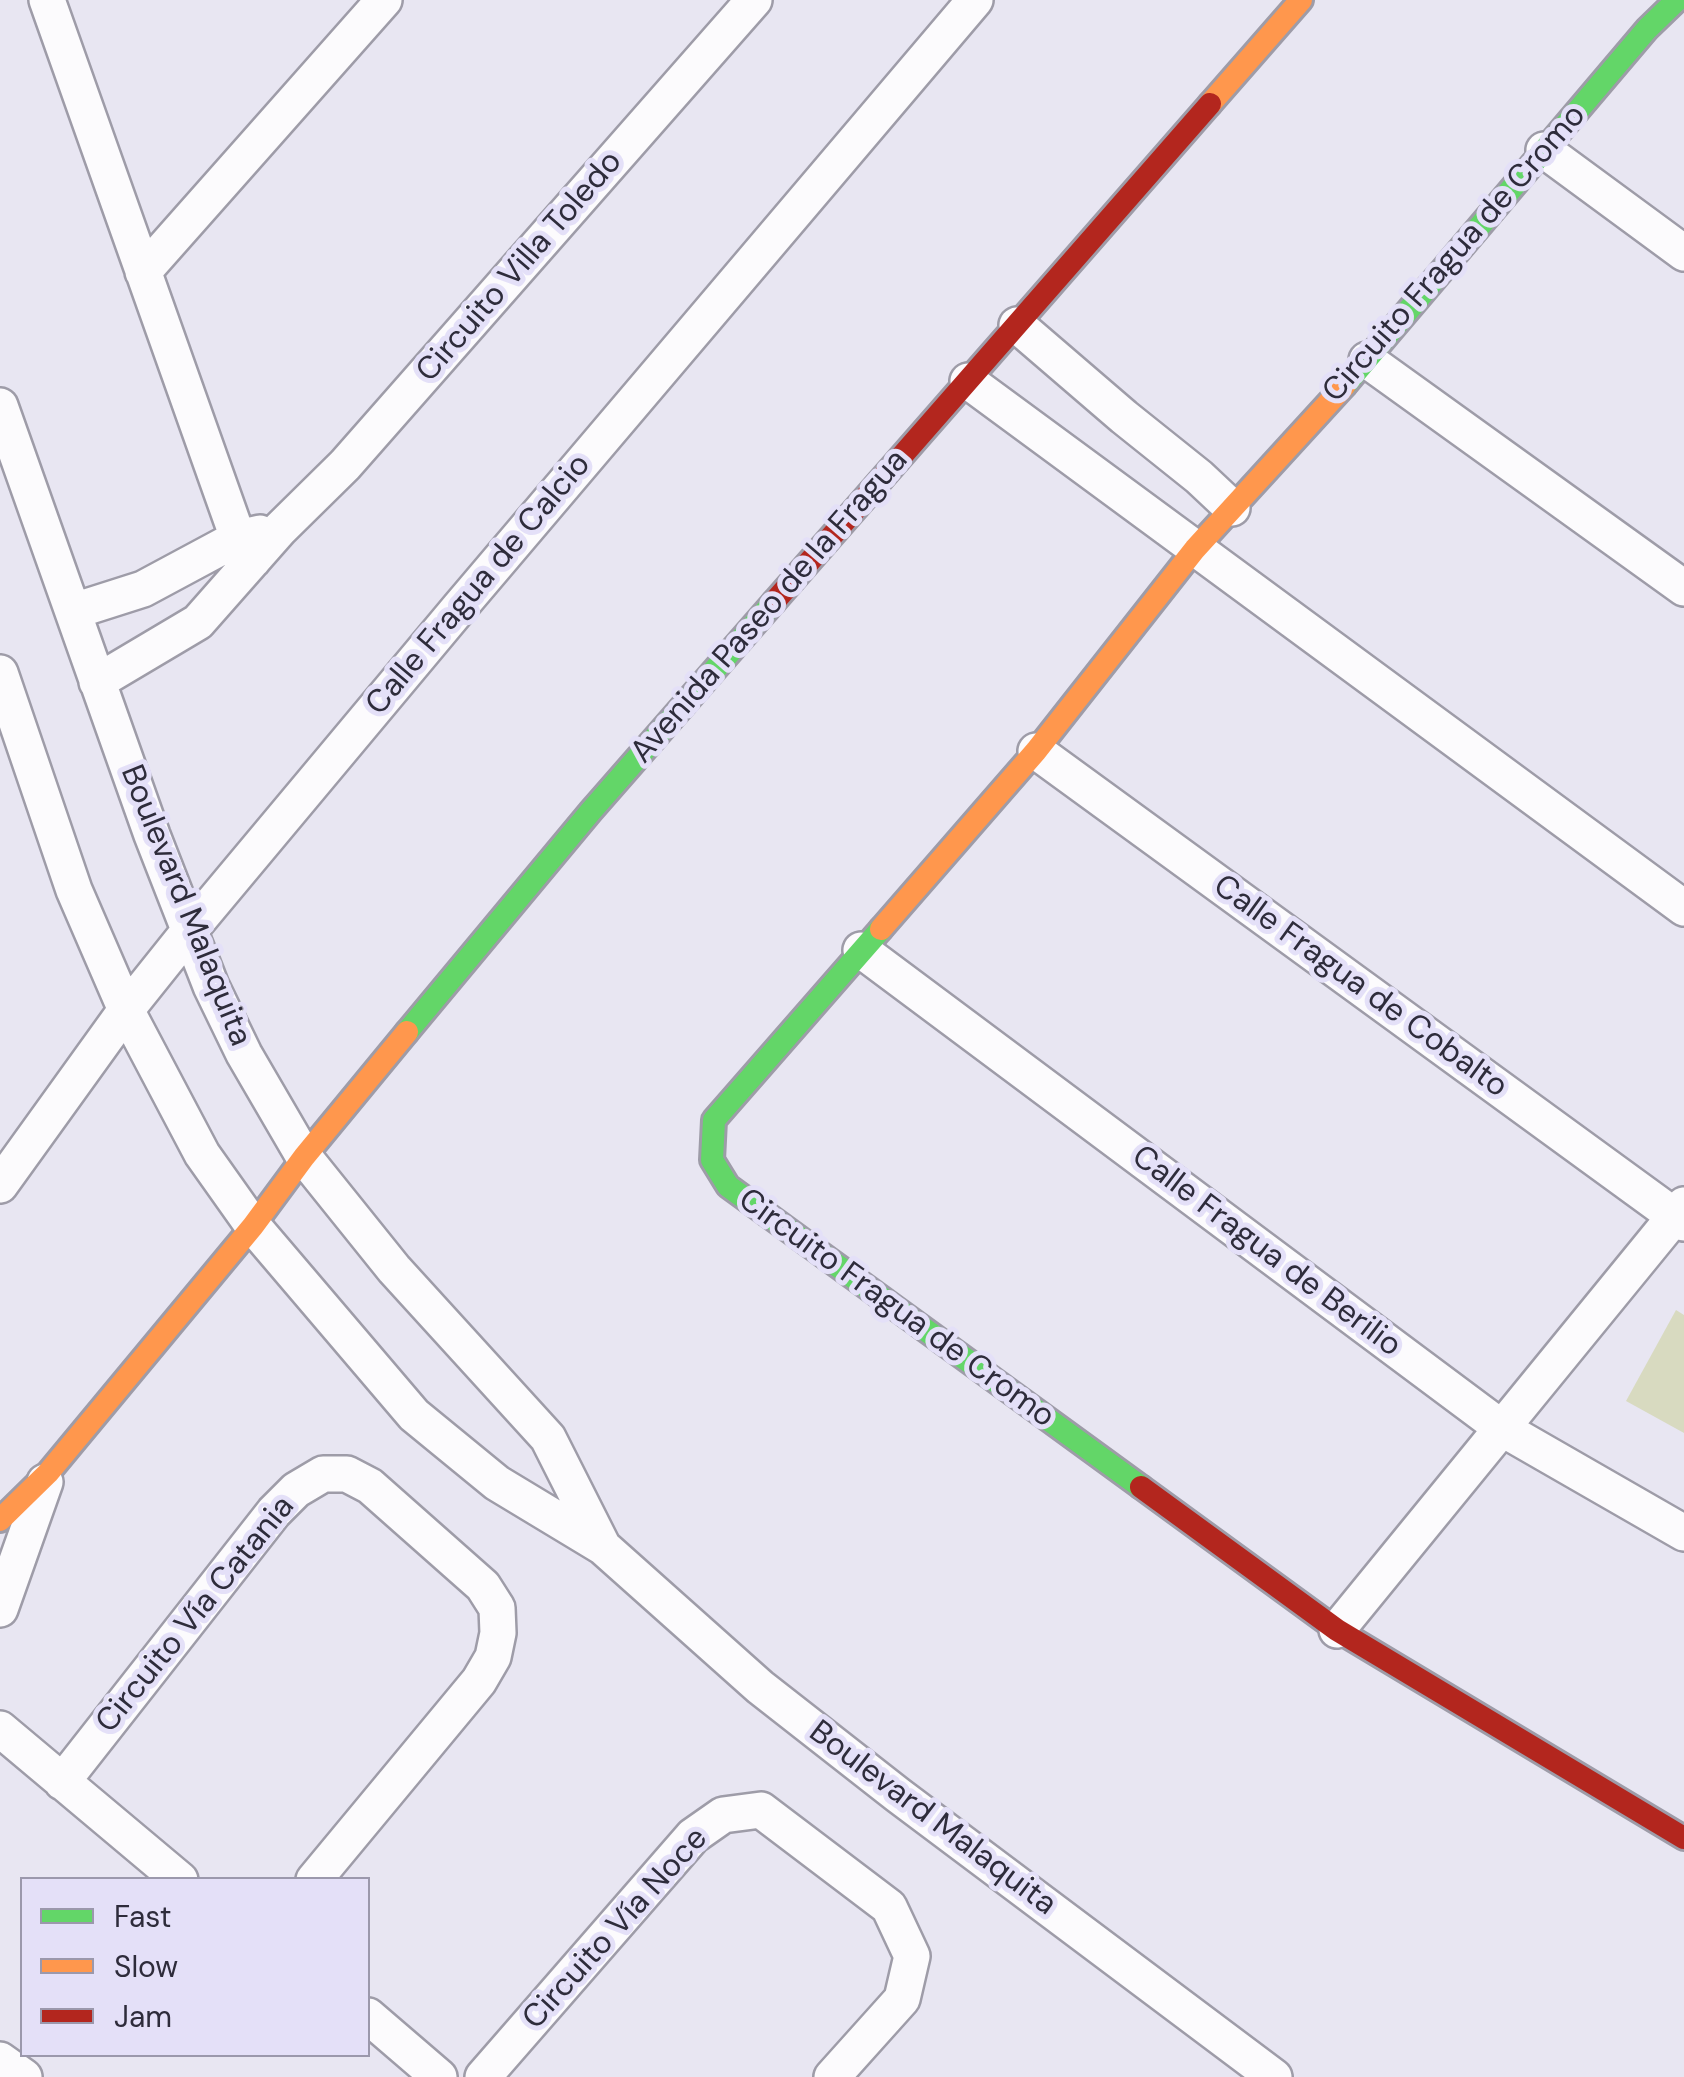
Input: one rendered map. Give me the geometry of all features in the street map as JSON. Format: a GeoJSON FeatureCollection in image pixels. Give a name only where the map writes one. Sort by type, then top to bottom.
{"type":"FeatureCollection","features":[{"type":"Feature","properties":{"kind":"street"},"geometry":{"type":"LineString","coordinates":[[47,0],[246,549],[198,622],[98,682]]}},
{"type":"Feature","properties":{"kind":"street"},"geometry":{"type":"LineString","coordinates":[[143,272],[384,0]]}},
{"type":"Feature","properties":{"kind":"street","name":"Circuito Villa Toledo"},"geometry":{"type":"LineString","coordinates":[[74,611],[246,549],[280,528],[345,465],[754,0]]}},
{"type":"Feature","properties":{"kind":"street","name":"Calle Fragua de Calcio"},"geometry":{"type":"LineString","coordinates":[[0,1185],[126,1010],[190,930],[975,0]]}},
{"type":"Feature","properties":{"kind":"street","name":"Avenida Paseo de la Fragua"},"geometry":{"type":"LineString","coordinates":[[0,1520],[48,1472],[253,1226],[304,1158],[591,810],[1301,0]]}},
{"type":"Feature","properties":{"kind":"street","name":"Circuito Fragua de Cromo"},"geometry":{"type":"LineString","coordinates":[[1677,0],[1647,29],[1367,360],[1196,549],[1036,750],[714,1120],[712,1160],[728,1186],[1337,1630],[1684,1838]]}},
{"type":"Feature","properties":{"kind":"street"},"geometry":{"type":"LineString","coordinates":[[1544,150],[1684,253]]}},
{"type":"Feature","properties":{"kind":"street"},"geometry":{"type":"LineString","coordinates":[[1017,324],[1232,508]]}},
{"type":"Feature","properties":{"kind":"street"},"geometry":{"type":"LineString","coordinates":[[1367,360],[1684,588]]}},
{"type":"Feature","properties":{"kind":"street"},"geometry":{"type":"LineString","coordinates":[[968,382],[1684,908]]}},
{"type":"Feature","properties":{"kind":"street","name":"Boulevard Malaquita"},"geometry":{"type":"LineString","coordinates":[[0,406],[211,986],[244,1054],[304,1158],[394,1268],[548,1438],[603,1547]]}},
{"type":"Feature","properties":{"kind":"street","name":"Boulevard Malaquita"},"geometry":{"type":"LineString","coordinates":[[0,673],[74,890],[126,1010],[202,1154],[253,1226],[414,1415],[497,1482],[603,1547],[760,1687],[1274,2077]]}},
{"type":"Feature","properties":{"kind":"street","name":"Calle Fragua de Cobalto"},"geometry":{"type":"LineString","coordinates":[[1036,750],[1681,1215]]}},
{"type":"Feature","properties":{"kind":"street","name":"Calle Fragua de Berilio"},"geometry":{"type":"LineString","coordinates":[[861,950],[1503,1429],[1684,1532]]}},
{"type":"Feature","properties":{"kind":"street"},"geometry":{"type":"LineString","coordinates":[[1337,1630],[1681,1215]]}},
{"type":"Feature","properties":{"kind":"street"},"geometry":{"type":"LineString","coordinates":[[0,1609],[48,1472]]}},
{"type":"Feature","properties":{"kind":"street","name":"Circuito Vía Catania"},"geometry":{"type":"LineString","coordinates":[[62,1782],[274,1512],[296,1490],[323,1474],[347,1474],[370,1486],[484,1586],[497,1608],[498,1633],[493,1658],[479,1681],[316,1877]]}},
{"type":"Feature","properties":{"kind":"street"},"geometry":{"type":"LineString","coordinates":[[0,1729],[176,1877]]}},
{"type":"Feature","properties":{"kind":"street","name":"Circuito Vía Noce"},"geometry":{"type":"LineString","coordinates":[[484,2077],[693,1836],[723,1814],[761,1810],[889,1907],[912,1956],[902,1999],[832,2077]]}},
{"type":"Feature","properties":{"kind":"street"},"geometry":{"type":"LineString","coordinates":[[370,2018],[439,2077]]}},
{"type":"Feature","properties":{"kind":"street"},"geometry":{"type":"LineString","coordinates":[[0,2060],[24,2077]]}},
{"type":"Feature","properties":{"kind":"green space"},"geometry":{"type":"Polygon","coordinates":[[[1676,1310],[1684,1315],[1684,1433],[1626,1401],[1676,1310]]]}},
{"type":"Feature","properties":{"kind":"traffic: fast"},"geometry":{"type":"LineString","coordinates":[[1345,385],[1647,29],[1677,0]]}},
{"type":"Feature","properties":{"kind":"traffic: fast"},"geometry":{"type":"LineString","coordinates":[[407,1032],[591,811],[774,602]]}},
{"type":"Feature","properties":{"kind":"traffic: fast"},"geometry":{"type":"LineString","coordinates":[[881,929],[714,1120],[712,1160],[728,1186],[1141,1487]]}},
{"type":"Feature","properties":{"kind":"traffic: slow"},"geometry":{"type":"LineString","coordinates":[[1210,104],[1301,0]]}},
{"type":"Feature","properties":{"kind":"traffic: slow"},"geometry":{"type":"LineString","coordinates":[[881,929],[1036,751],[1195,549],[1345,385]]}},
{"type":"Feature","properties":{"kind":"traffic: slow"},"geometry":{"type":"LineString","coordinates":[[0,1520],[48,1473],[253,1226],[407,1032]]}},
{"type":"Feature","properties":{"kind":"traffic: jam"},"geometry":{"type":"LineString","coordinates":[[774,602],[1210,104]]}},
{"type":"Feature","properties":{"kind":"traffic: jam"},"geometry":{"type":"LineString","coordinates":[[1141,1487],[1337,1630],[1684,1838]]}}]}
